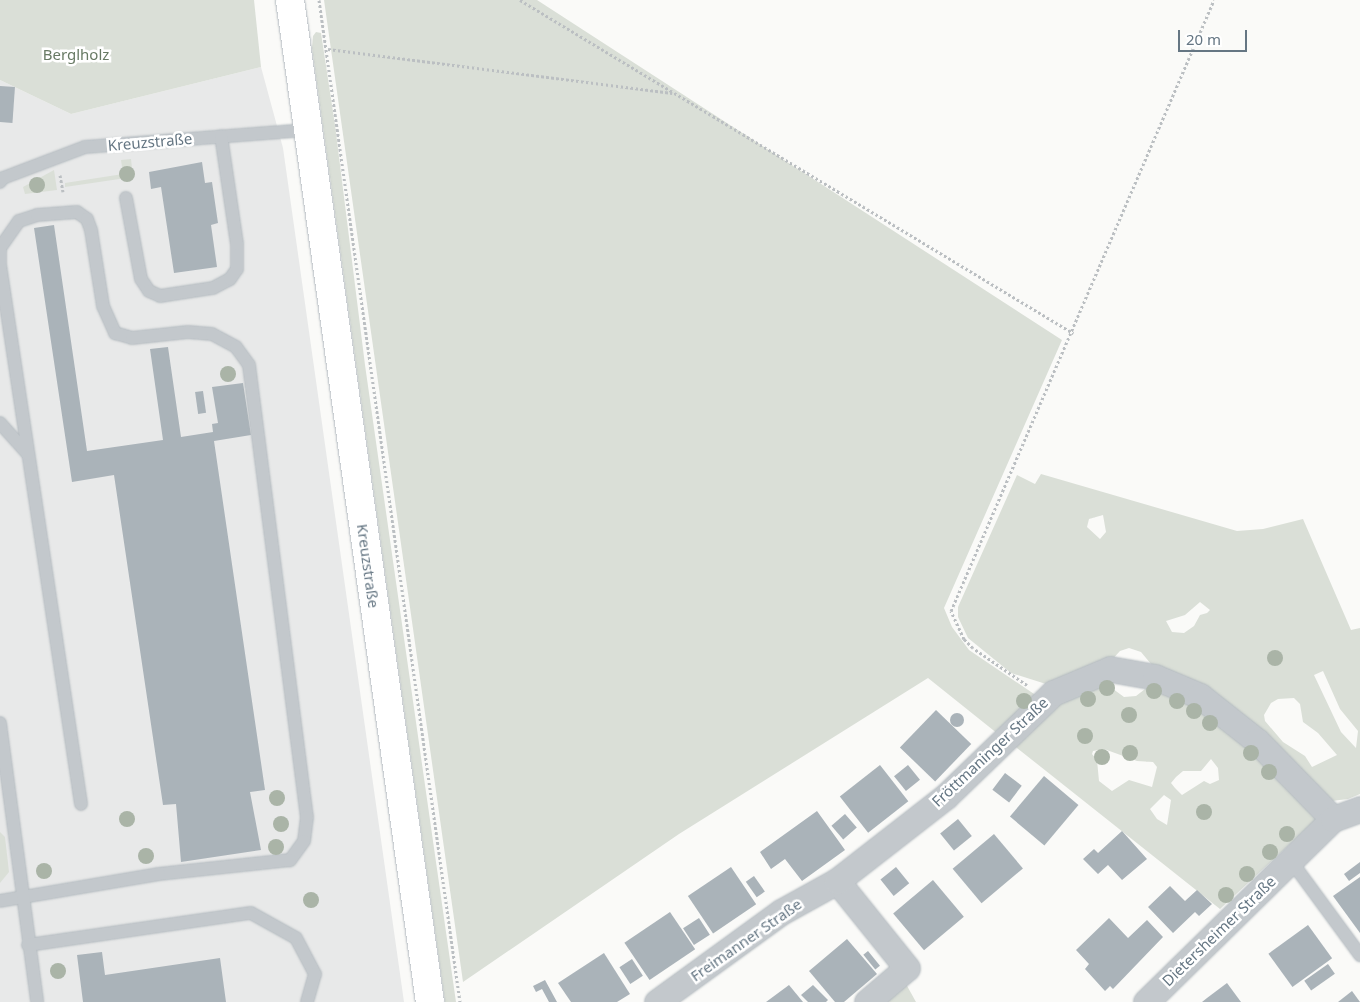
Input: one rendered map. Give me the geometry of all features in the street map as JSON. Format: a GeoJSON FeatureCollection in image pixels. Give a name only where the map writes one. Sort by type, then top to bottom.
{"type":"FeatureCollection","features":[{"type":"Feature","properties":{"kind":"main road","name":"Kreuzstraße"},"geometry":{"type":"LineString","coordinates":[[290,0],[306,130],[430,1002]]}},
{"type":"Feature","properties":{"kind":"street","name":"Fröttmaninger Straße"},"geometry":{"type":"LineString","coordinates":[[837,881],[945,797],[1054,694],[1110,669],[1155,677],[1200,696],[1257,741],[1333,819]]}},
{"type":"Feature","properties":{"kind":"street","name":"Dietersheimer Straße"},"geometry":{"type":"LineString","coordinates":[[1146,1002],[1333,819],[1360,809]]}},
{"type":"Feature","properties":{"kind":"street","name":"Freimanner Straße"},"geometry":{"type":"LineString","coordinates":[[657,1002],[781,912],[837,881]]}},
{"type":"Feature","properties":{"kind":"street"},"geometry":{"type":"LineString","coordinates":[[837,881],[907,968],[867,1002]]}},
{"type":"Feature","properties":{"kind":"lane","name":"Kreuzstraße"},"geometry":{"type":"LineString","coordinates":[[1,179],[86,147],[306,130]]}},
{"type":"Feature","properties":{"kind":"lane"},"geometry":{"type":"LineString","coordinates":[[126,198],[141,278],[149,291],[160,296],[213,288],[230,279],[237,269],[237,244],[221,136]]}},
{"type":"Feature","properties":{"kind":"lane"},"geometry":{"type":"LineString","coordinates":[[0,900],[20,895],[159,874],[290,860],[304,841],[307,817],[248,365],[236,347],[212,334],[188,332],[132,338],[115,333],[103,306],[91,230],[87,219],[77,212],[37,215],[19,221],[0,248],[0,264],[81,804]]}},
{"type":"Feature","properties":{"kind":"lane"},"geometry":{"type":"LineString","coordinates":[[0,423],[28,454]]}},
{"type":"Feature","properties":{"kind":"lane"},"geometry":{"type":"LineString","coordinates":[[0,723],[20,895],[37,1002]]}},
{"type":"Feature","properties":{"kind":"lane"},"geometry":{"type":"LineString","coordinates":[[1291,861],[1360,955]]}},
{"type":"Feature","properties":{"kind":"lane"},"geometry":{"type":"LineString","coordinates":[[28,945],[251,913],[296,938],[315,974],[307,1002]]}},
{"type":"Feature","properties":{"kind":"path"},"geometry":{"type":"LineString","coordinates":[[319,0],[328,50],[460,1002]]}},
{"type":"Feature","properties":{"kind":"path"},"geometry":{"type":"LineString","coordinates":[[520,0],[1073,333]]}},
{"type":"Feature","properties":{"kind":"path"},"geometry":{"type":"LineString","coordinates":[[1054,694],[1009,676],[972,648],[960,632],[951,611],[1073,333],[1214,0]]}},
{"type":"Feature","properties":{"kind":"path"},"geometry":{"type":"LineString","coordinates":[[328,50],[676,93]]}},
{"type":"Feature","properties":{"kind":"shaded area"},"geometry":{"type":"Polygon","coordinates":[[[261,67],[283,148],[404,1002],[0,1002],[0,80],[71,114],[261,67]]]}},
{"type":"Feature","properties":{"kind":"green space","name":"Berglholz"},"geometry":{"type":"Polygon","coordinates":[[[0,0],[254,0],[261,67],[71,114],[0,80],[0,0]]]}},
{"type":"Feature","properties":{"kind":"green space"},"geometry":{"type":"Polygon","coordinates":[[[324,0],[537,0],[1062,340],[944,608],[952,627],[969,650],[1037,696],[998,734],[928,678],[679,834],[463,982],[324,0]]]}},
{"type":"Feature","properties":{"kind":"green space"},"geometry":{"type":"Polygon","coordinates":[[[316,32],[321,33],[335,125],[365,365],[456,1002],[445,1002],[312,48],[313,36],[316,32]]]}},
{"type":"Feature","properties":{"kind":"green space"},"geometry":{"type":"Polygon","coordinates":[[[131,159],[133,177],[65,187],[65,183],[123,174],[121,160],[131,159]]]}},
{"type":"Feature","properties":{"kind":"green space"},"geometry":{"type":"Polygon","coordinates":[[[54,170],[57,190],[25,194],[23,187],[54,170]]]}},
{"type":"Feature","properties":{"kind":"green space"},"geometry":{"type":"Polygon","coordinates":[[[1041,474],[1237,531],[1263,529],[1303,519],[1351,630],[1360,628],[1360,794],[1348,799],[1323,802],[1156,670],[1141,652],[1129,648],[1120,651],[1108,664],[1046,684],[1011,673],[968,638],[958,617],[958,607],[1017,475],[1035,484],[1041,474]],[[1103,515],[1089,519],[1087,527],[1100,539],[1106,532],[1103,515]],[[1200,602],[1185,615],[1166,621],[1172,632],[1184,633],[1194,626],[1200,615],[1210,610],[1200,602]],[[1323,671],[1314,675],[1341,732],[1356,748],[1358,731],[1340,709],[1323,671]],[[1294,698],[1278,699],[1271,703],[1264,715],[1265,721],[1283,742],[1305,756],[1312,767],[1337,755],[1318,733],[1303,722],[1300,704],[1294,698]]]}},
{"type":"Feature","properties":{"kind":"green space"},"geometry":{"type":"Polygon","coordinates":[[[1105,683],[1124,697],[1136,696],[1149,686],[1197,701],[1313,807],[1316,820],[1220,909],[1012,744],[1045,710],[1105,683]],[[1104,749],[1093,751],[1092,754],[1097,760],[1099,781],[1112,791],[1129,780],[1152,787],[1157,767],[1153,762],[1137,761],[1104,749]],[[1211,759],[1201,771],[1183,771],[1171,783],[1182,795],[1204,781],[1210,784],[1219,780],[1218,768],[1211,759]],[[1164,795],[1150,809],[1157,819],[1167,825],[1171,800],[1164,795]]]}},
{"type":"Feature","properties":{"kind":"green space"},"geometry":{"type":"Polygon","coordinates":[[[0,832],[5,837],[9,872],[0,883],[0,832]]]}},
{"type":"Feature","properties":{"kind":"green space"},"geometry":{"type":"Polygon","coordinates":[[[906,984],[916,1002],[885,1002],[906,984]]]}},
{"type":"Feature","properties":{"kind":"building"},"geometry":{"type":"Polygon","coordinates":[[[0,86],[15,87],[12,123],[0,122],[0,86]]]}},
{"type":"Feature","properties":{"kind":"building"},"geometry":{"type":"Polygon","coordinates":[[[202,162],[205,183],[212,182],[218,223],[211,225],[217,267],[174,273],[161,187],[151,189],[149,172],[202,162]]]}},
{"type":"Feature","properties":{"kind":"building"},"geometry":{"type":"Polygon","coordinates":[[[54,225],[87,451],[163,440],[150,349],[168,347],[181,437],[213,432],[212,424],[218,423],[212,387],[243,383],[251,435],[214,441],[265,790],[250,792],[261,850],[181,862],[176,804],[163,805],[114,475],[72,482],[34,228],[54,225]]]}},
{"type":"Feature","properties":{"kind":"building"},"geometry":{"type":"Polygon","coordinates":[[[203,391],[206,413],[198,414],[195,392],[203,391]]]}},
{"type":"Feature","properties":{"kind":"building"},"geometry":{"type":"Polygon","coordinates":[[[936,710],[971,744],[935,781],[900,747],[936,710]]]}},
{"type":"Feature","properties":{"kind":"building"},"geometry":{"type":"Polygon","coordinates":[[[957,713],[962,715],[964,720],[962,725],[957,727],[952,725],[950,720],[952,715],[957,713]]]}},
{"type":"Feature","properties":{"kind":"building"},"geometry":{"type":"Polygon","coordinates":[[[880,765],[908,801],[868,833],[840,796],[880,765]]]}},
{"type":"Feature","properties":{"kind":"building"},"geometry":{"type":"Polygon","coordinates":[[[908,765],[920,780],[906,791],[894,776],[908,765]]]}},
{"type":"Feature","properties":{"kind":"building"},"geometry":{"type":"Polygon","coordinates":[[[1005,773],[1022,786],[1009,802],[992,790],[1005,773]]]}},
{"type":"Feature","properties":{"kind":"building"},"geometry":{"type":"Polygon","coordinates":[[[1044,776],[1078,805],[1044,846],[1010,817],[1044,776]]]}},
{"type":"Feature","properties":{"kind":"building"},"geometry":{"type":"Polygon","coordinates":[[[817,811],[845,850],[802,881],[785,859],[771,869],[760,852],[817,811]]]}},
{"type":"Feature","properties":{"kind":"building"},"geometry":{"type":"Polygon","coordinates":[[[845,814],[857,828],[843,839],[831,826],[845,814]]]}},
{"type":"Feature","properties":{"kind":"building"},"geometry":{"type":"Polygon","coordinates":[[[958,819],[972,836],[954,851],[940,833],[958,819]]]}},
{"type":"Feature","properties":{"kind":"building"},"geometry":{"type":"Polygon","coordinates":[[[1122,831],[1147,859],[1122,880],[1108,865],[1098,874],[1083,859],[1094,849],[1098,853],[1122,831]]]}},
{"type":"Feature","properties":{"kind":"building"},"geometry":{"type":"Polygon","coordinates":[[[994,834],[1023,868],[982,903],[953,869],[994,834]]]}},
{"type":"Feature","properties":{"kind":"building"},"geometry":{"type":"Polygon","coordinates":[[[1360,862],[1360,873],[1349,881],[1344,874],[1360,862]]]}},
{"type":"Feature","properties":{"kind":"building"},"geometry":{"type":"Polygon","coordinates":[[[731,867],[756,904],[713,933],[688,896],[731,867]]]}},
{"type":"Feature","properties":{"kind":"building"},"geometry":{"type":"Polygon","coordinates":[[[896,867],[909,883],[894,896],[880,880],[896,867]]]}},
{"type":"Feature","properties":{"kind":"building"},"geometry":{"type":"Polygon","coordinates":[[[754,876],[765,892],[757,897],[746,882],[754,876]]]}},
{"type":"Feature","properties":{"kind":"building"},"geometry":{"type":"Polygon","coordinates":[[[1360,877],[1360,933],[1333,896],[1360,877]]]}},
{"type":"Feature","properties":{"kind":"building"},"geometry":{"type":"Polygon","coordinates":[[[933,880],[964,917],[924,950],[893,913],[933,880]]]}},
{"type":"Feature","properties":{"kind":"building"},"geometry":{"type":"Polygon","coordinates":[[[1170,886],[1185,901],[1197,890],[1212,904],[1199,916],[1195,912],[1173,933],[1148,907],[1170,886]]]}},
{"type":"Feature","properties":{"kind":"building"},"geometry":{"type":"Polygon","coordinates":[[[670,912],[695,949],[650,980],[624,943],[670,912]]]}},
{"type":"Feature","properties":{"kind":"building"},"geometry":{"type":"Polygon","coordinates":[[[699,918],[710,935],[694,945],[683,928],[699,918]]]}},
{"type":"Feature","properties":{"kind":"building"},"geometry":{"type":"Polygon","coordinates":[[[1109,918],[1128,938],[1147,920],[1163,937],[1113,989],[1110,986],[1105,991],[1085,969],[1089,964],[1076,950],[1109,918]]]}},
{"type":"Feature","properties":{"kind":"building"},"geometry":{"type":"Polygon","coordinates":[[[1308,925],[1332,958],[1292,987],[1268,954],[1308,925]]]}},
{"type":"Feature","properties":{"kind":"building"},"geometry":{"type":"Polygon","coordinates":[[[847,939],[877,974],[844,1002],[835,1002],[809,971],[847,939]]]}},
{"type":"Feature","properties":{"kind":"building"},"geometry":{"type":"Polygon","coordinates":[[[868,951],[880,966],[875,970],[863,955],[868,951]]]}},
{"type":"Feature","properties":{"kind":"building"},"geometry":{"type":"Polygon","coordinates":[[[102,952],[105,975],[220,958],[226,1002],[83,1002],[77,955],[102,952]]]}},
{"type":"Feature","properties":{"kind":"building"},"geometry":{"type":"Polygon","coordinates":[[[604,953],[630,994],[617,1002],[571,1002],[558,983],[604,953]]]}},
{"type":"Feature","properties":{"kind":"building"},"geometry":{"type":"Polygon","coordinates":[[[632,959],[643,976],[630,984],[619,967],[632,959]]]}},
{"type":"Feature","properties":{"kind":"building"},"geometry":{"type":"Polygon","coordinates":[[[1328,964],[1335,974],[1311,990],[1304,981],[1328,964]]]}},
{"type":"Feature","properties":{"kind":"building"},"geometry":{"type":"Polygon","coordinates":[[[545,980],[557,1002],[549,1002],[542,989],[536,992],[533,986],[545,980]]]}},
{"type":"Feature","properties":{"kind":"building"},"geometry":{"type":"Polygon","coordinates":[[[1227,983],[1241,1002],[1202,1002],[1207,998],[1227,983]]]}},
{"type":"Feature","properties":{"kind":"building"},"geometry":{"type":"Polygon","coordinates":[[[789,985],[803,1002],[766,1002],[789,985]]]}},
{"type":"Feature","properties":{"kind":"building"},"geometry":{"type":"Polygon","coordinates":[[[813,985],[828,1000],[826,1002],[808,1002],[801,995],[813,985]]]}},
{"type":"Feature","properties":{"kind":"building"},"geometry":{"type":"Polygon","coordinates":[[[1352,991],[1360,1002],[1338,1002],[1352,991]]]}}]}
